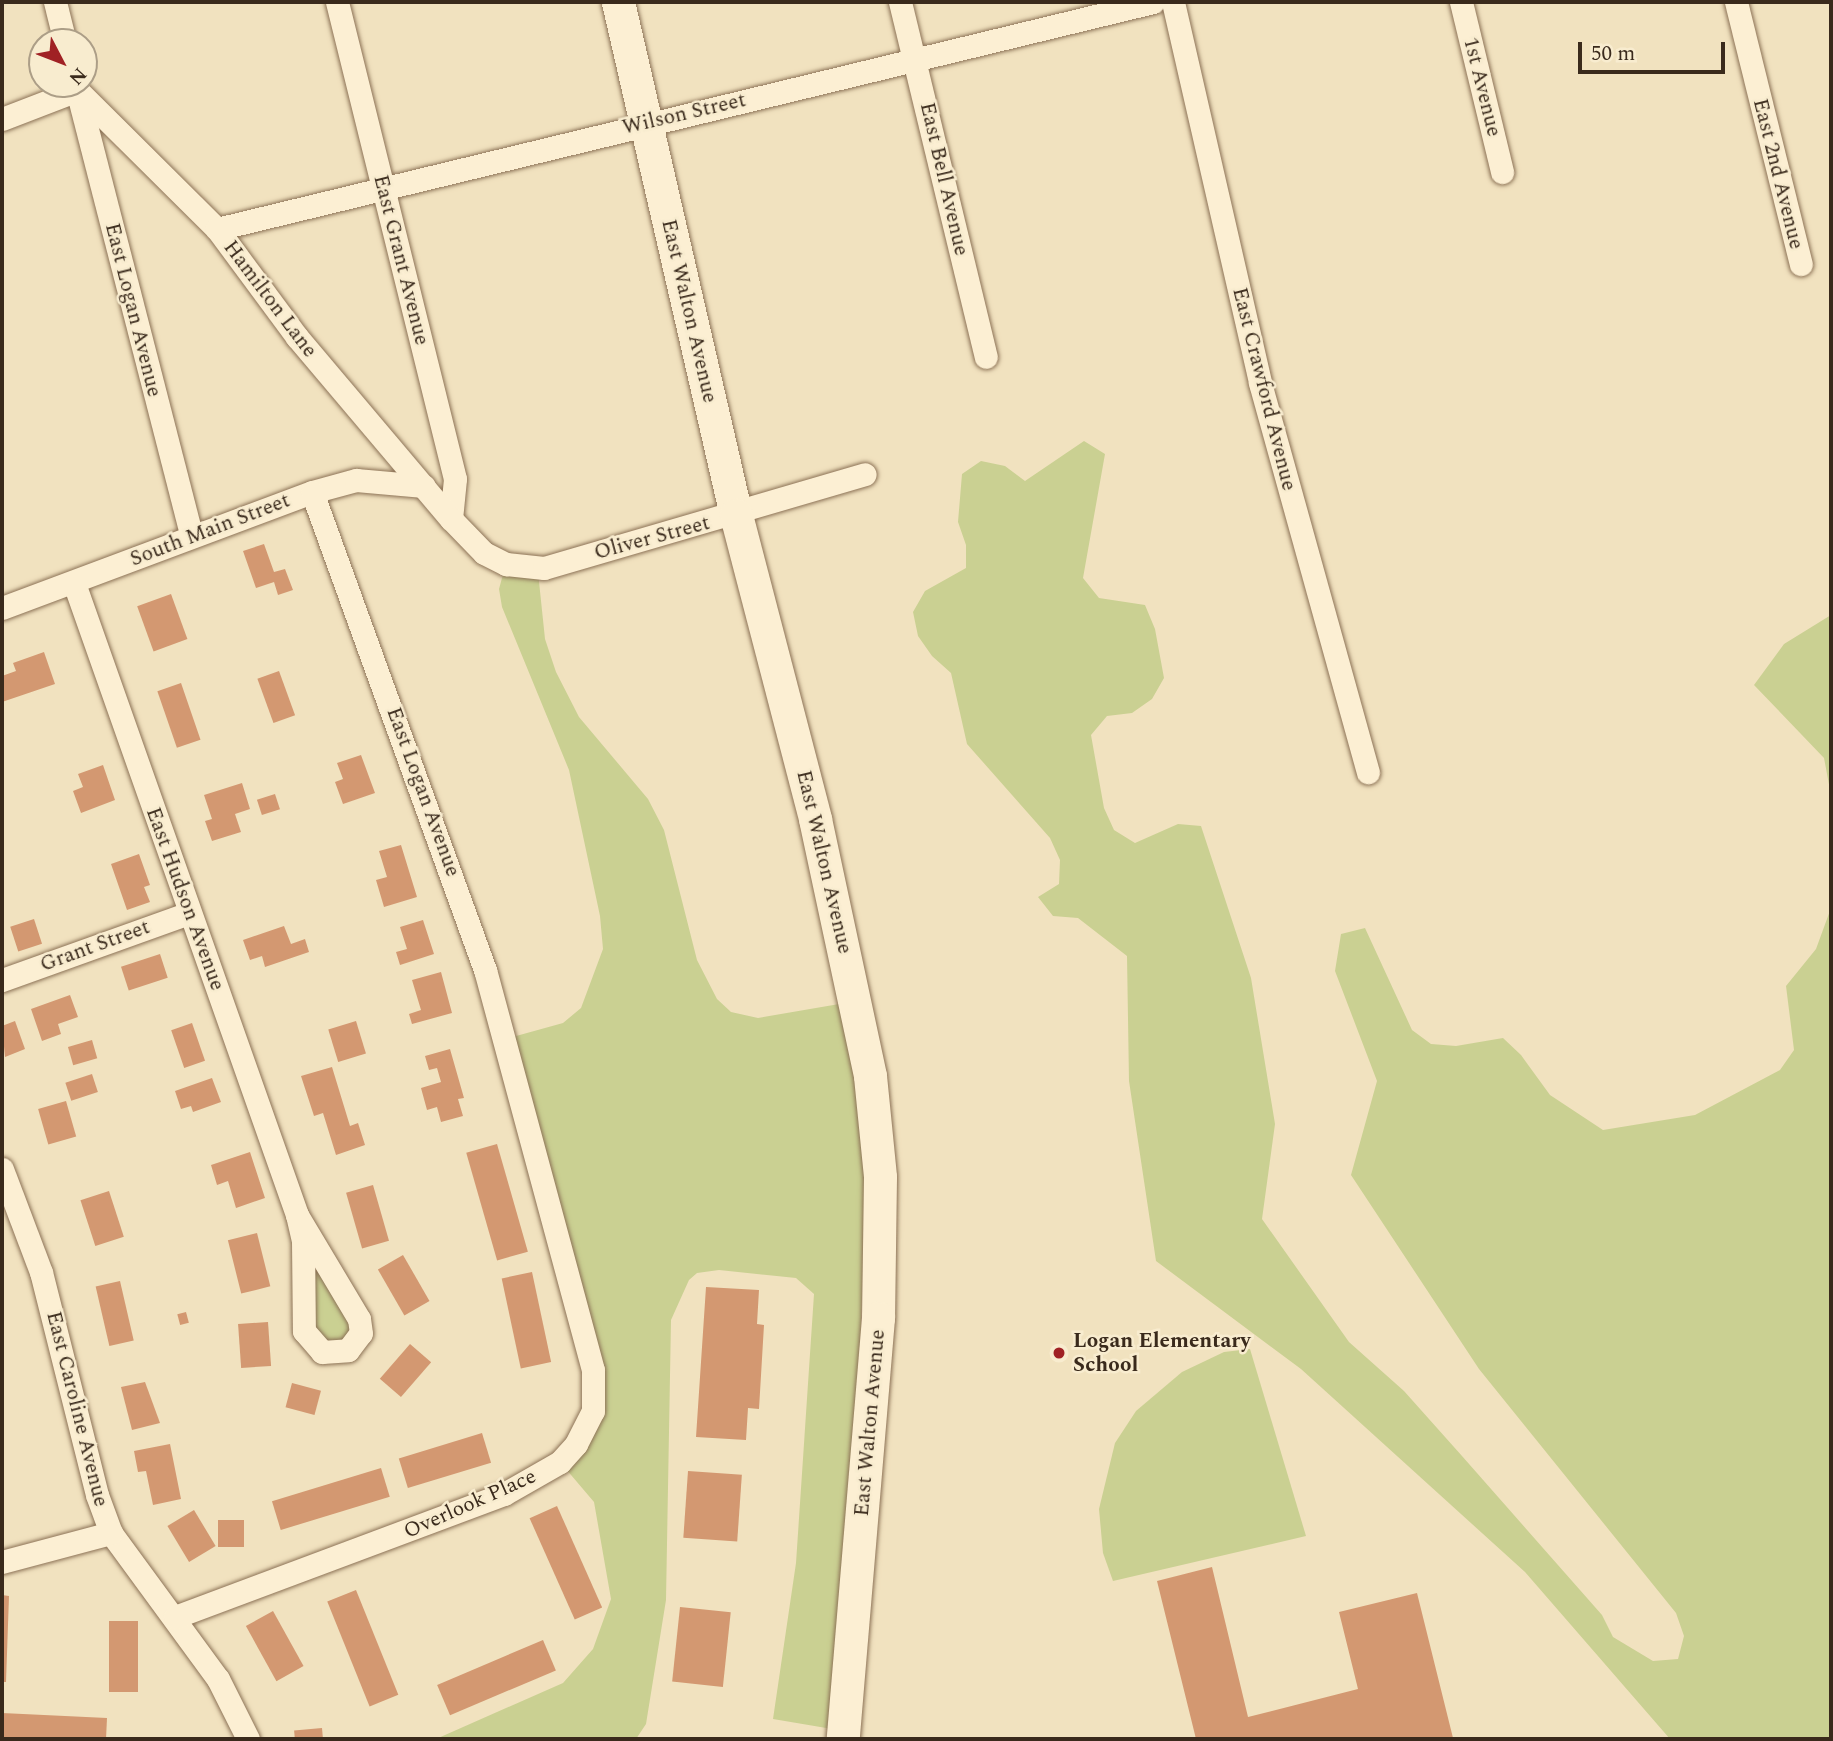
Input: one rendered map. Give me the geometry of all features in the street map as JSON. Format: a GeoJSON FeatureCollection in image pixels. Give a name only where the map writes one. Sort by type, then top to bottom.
{"type":"FeatureCollection","features":[{"type":"Feature","properties":{"kind":"main road","name":"East Walton Avenue"},"geometry":{"type":"LineString","coordinates":[[618,2],[736,515],[857,1003],[876,1128],[881,1233],[876,1374],[843,1739]]}},
{"type":"Feature","properties":{"kind":"street"},"geometry":{"type":"LineString","coordinates":[[55,2],[62,28]]}},
{"type":"Feature","properties":{"kind":"street","name":"East Grant Avenue"},"geometry":{"type":"LineString","coordinates":[[337,2],[455,479],[452,519]]}},
{"type":"Feature","properties":{"kind":"street","name":"East Bell Avenue"},"geometry":{"type":"LineString","coordinates":[[900,2],[986,357]]}},
{"type":"Feature","properties":{"kind":"street","name":"Wilson Street"},"geometry":{"type":"LineString","coordinates":[[217,229],[1153,2]]}},
{"type":"Feature","properties":{"kind":"street","name":"East Crawford Avenue"},"geometry":{"type":"LineString","coordinates":[[1173,2],[1259,383],[1368,772]]}},
{"type":"Feature","properties":{"kind":"street","name":"1st Avenue"},"geometry":{"type":"LineString","coordinates":[[1461,2],[1502,172]]}},
{"type":"Feature","properties":{"kind":"street","name":"East 2nd Avenue"},"geometry":{"type":"LineString","coordinates":[[1736,2],[1801,264]]}},
{"type":"Feature","properties":{"kind":"street"},"geometry":{"type":"LineString","coordinates":[[2,119],[51,98]]}},
{"type":"Feature","properties":{"kind":"street","name":"East Logan Avenue"},"geometry":{"type":"LineString","coordinates":[[79,98],[191,535]]}},
{"type":"Feature","properties":{"kind":"street","name":"Hamilton Lane"},"geometry":{"type":"LineString","coordinates":[[87,98],[217,229],[297,337],[452,519]]}},
{"type":"Feature","properties":{"kind":"street","name":"Oliver Street"},"geometry":{"type":"LineString","coordinates":[[452,519],[484,553],[525,568],[544,568],[736,515],[865,474]]}},
{"type":"Feature","properties":{"kind":"street","name":"South Main Street"},"geometry":{"type":"LineString","coordinates":[[2,608],[74,583],[191,535],[312,492],[356,481],[424,486]]}},
{"type":"Feature","properties":{"kind":"street","name":"East Logan Avenue"},"geometry":{"type":"LineString","coordinates":[[312,492],[454,879],[522,1097]]}},
{"type":"Feature","properties":{"kind":"street","name":"East Hudson Avenue"},"geometry":{"type":"LineString","coordinates":[[74,583],[297,1215],[303,1242],[304,1331],[322,1352],[348,1350],[361,1333],[359,1319],[297,1215]]}},
{"type":"Feature","properties":{"kind":"street","name":"Grant Street"},"geometry":{"type":"LineString","coordinates":[[2,980],[189,913]]}},
{"type":"Feature","properties":{"kind":"street","name":"Overlook Place"},"geometry":{"type":"LineString","coordinates":[[175,1617],[504,1494],[560,1462],[576,1444],[593,1411],[593,1370],[522,1097]]}},
{"type":"Feature","properties":{"kind":"street","name":"East Caroline Avenue"},"geometry":{"type":"LineString","coordinates":[[2,1169],[41,1272],[97,1496],[111,1534],[175,1617],[218,1679],[248,1739]]}},
{"type":"Feature","properties":{"kind":"street"},"geometry":{"type":"LineString","coordinates":[[2,1562],[111,1534]]}},
{"type":"Feature","properties":{"kind":"green space"},"geometry":{"type":"Polygon","coordinates":[[[1084,441],[1105,454],[1083,578],[1099,598],[1145,605],[1155,629],[1164,678],[1152,699],[1132,713],[1107,716],[1091,735],[1104,808],[1114,830],[1135,843],[1178,824],[1201,826],[1251,978],[1275,1124],[1262,1219],[1349,1342],[1404,1391],[1602,1615],[1613,1637],[1653,1661],[1678,1659],[1684,1636],[1676,1613],[1479,1369],[1351,1175],[1377,1081],[1335,971],[1341,934],[1365,928],[1412,1030],[1431,1044],[1456,1046],[1503,1038],[1521,1055],[1550,1095],[1603,1130],[1695,1115],[1780,1070],[1794,1050],[1786,986],[1816,949],[1831,908],[1831,1739],[1670,1739],[1525,1572],[1301,1369],[1156,1261],[1129,1081],[1127,956],[1078,918],[1053,916],[1038,897],[1059,884],[1060,860],[1050,838],[967,744],[951,673],[932,656],[918,636],[913,612],[925,591],[966,568],[966,545],[958,522],[962,474],[981,461],[1005,466],[1025,481],[1084,441]]]}},
{"type":"Feature","properties":{"kind":"green space"},"geometry":{"type":"Polygon","coordinates":[[[505,567],[538,572],[545,639],[556,672],[579,717],[648,799],[664,830],[697,960],[717,999],[731,1012],[758,1018],[845,1003],[869,1129],[844,1731],[773,1719],[796,1563],[814,1294],[796,1278],[719,1270],[697,1273],[689,1280],[671,1320],[666,1600],[646,1724],[636,1739],[436,1739],[563,1683],[593,1649],[611,1599],[594,1502],[560,1462],[594,1412],[505,1039],[563,1023],[581,1008],[603,949],[600,916],[569,770],[502,607],[499,589],[505,567]]]}},
{"type":"Feature","properties":{"kind":"green space"},"geometry":{"type":"Polygon","coordinates":[[[1831,615],[1831,795],[1824,758],[1754,685],[1784,644],[1831,615]]]}},
{"type":"Feature","properties":{"kind":"green space"},"geometry":{"type":"Polygon","coordinates":[[[303,1242],[333,1277],[356,1343],[312,1344],[303,1242]]]}},
{"type":"Feature","properties":{"kind":"green space"},"geometry":{"type":"Polygon","coordinates":[[[1250,1349],[1306,1536],[1113,1581],[1103,1553],[1099,1509],[1115,1443],[1136,1411],[1182,1372],[1224,1352],[1250,1349]]]}},
{"type":"Feature","properties":{"kind":"building"},"geometry":{"type":"Polygon","coordinates":[[[264,544],[274,572],[285,569],[293,590],[278,595],[274,582],[256,588],[243,551],[264,544]]]}},
{"type":"Feature","properties":{"kind":"building"},"geometry":{"type":"Polygon","coordinates":[[[171,594],[187,639],[154,651],[137,606],[171,594]]]}},
{"type":"Feature","properties":{"kind":"building"},"geometry":{"type":"Polygon","coordinates":[[[44,652],[55,684],[2,702],[2,676],[16,671],[13,663],[44,652]]]}},
{"type":"Feature","properties":{"kind":"building"},"geometry":{"type":"Polygon","coordinates":[[[279,671],[295,715],[273,723],[257,679],[279,671]]]}},
{"type":"Feature","properties":{"kind":"building"},"geometry":{"type":"Polygon","coordinates":[[[181,683],[201,740],[177,748],[157,691],[181,683]]]}},
{"type":"Feature","properties":{"kind":"building"},"geometry":{"type":"Polygon","coordinates":[[[361,755],[375,793],[343,804],[335,782],[343,779],[337,763],[361,755]]]}},
{"type":"Feature","properties":{"kind":"building"},"geometry":{"type":"Polygon","coordinates":[[[103,765],[115,800],[81,813],[73,791],[83,787],[78,774],[103,765]]]}},
{"type":"Feature","properties":{"kind":"building"},"geometry":{"type":"Polygon","coordinates":[[[242,783],[250,809],[235,814],[241,832],[212,841],[205,821],[212,819],[204,795],[242,783]]]}},
{"type":"Feature","properties":{"kind":"building"},"geometry":{"type":"Polygon","coordinates":[[[275,794],[280,809],[262,815],[257,800],[275,794]]]}},
{"type":"Feature","properties":{"kind":"building"},"geometry":{"type":"Polygon","coordinates":[[[401,845],[417,897],[384,907],[376,880],[387,877],[379,851],[401,845]]]}},
{"type":"Feature","properties":{"kind":"building"},"geometry":{"type":"Polygon","coordinates":[[[139,854],[150,885],[144,887],[150,902],[127,910],[111,864],[139,854]]]}},
{"type":"Feature","properties":{"kind":"building"},"geometry":{"type":"Polygon","coordinates":[[[34,919],[42,944],[18,951],[10,927],[34,919]]]}},
{"type":"Feature","properties":{"kind":"building"},"geometry":{"type":"Polygon","coordinates":[[[423,920],[434,954],[400,965],[396,952],[407,949],[400,927],[423,920]]]}},
{"type":"Feature","properties":{"kind":"building"},"geometry":{"type":"Polygon","coordinates":[[[284,926],[291,944],[305,939],[309,952],[265,967],[262,956],[250,960],[243,940],[284,926]]]}},
{"type":"Feature","properties":{"kind":"building"},"geometry":{"type":"Polygon","coordinates":[[[160,954],[168,978],[129,990],[121,967],[160,954]]]}},
{"type":"Feature","properties":{"kind":"building"},"geometry":{"type":"Polygon","coordinates":[[[441,972],[452,1013],[412,1024],[409,1014],[421,1010],[412,980],[441,972]]]}},
{"type":"Feature","properties":{"kind":"building"},"geometry":{"type":"Polygon","coordinates":[[[70,995],[78,1017],[58,1024],[61,1034],[42,1041],[31,1009],[70,995]]]}},
{"type":"Feature","properties":{"kind":"building"},"geometry":{"type":"Polygon","coordinates":[[[15,1021],[25,1049],[5,1057],[2,1026],[15,1021]]]}},
{"type":"Feature","properties":{"kind":"building"},"geometry":{"type":"Polygon","coordinates":[[[356,1021],[366,1054],[338,1062],[328,1029],[356,1021]]]}},
{"type":"Feature","properties":{"kind":"building"},"geometry":{"type":"Polygon","coordinates":[[[192,1023],[205,1061],[184,1068],[171,1030],[192,1023]]]}},
{"type":"Feature","properties":{"kind":"building"},"geometry":{"type":"Polygon","coordinates":[[[92,1040],[97,1058],[73,1065],[68,1047],[92,1040]]]}},
{"type":"Feature","properties":{"kind":"building"},"geometry":{"type":"Polygon","coordinates":[[[450,1049],[464,1098],[458,1099],[463,1116],[441,1122],[437,1107],[427,1110],[421,1088],[441,1082],[437,1068],[429,1070],[425,1056],[450,1049]]]}},
{"type":"Feature","properties":{"kind":"building"},"geometry":{"type":"Polygon","coordinates":[[[332,1067],[350,1126],[358,1123],[365,1145],[336,1155],[323,1113],[314,1116],[301,1076],[332,1067]]]}},
{"type":"Feature","properties":{"kind":"building"},"geometry":{"type":"Polygon","coordinates":[[[92,1074],[98,1092],[71,1101],[65,1083],[92,1074]]]}},
{"type":"Feature","properties":{"kind":"building"},"geometry":{"type":"Polygon","coordinates":[[[212,1078],[221,1102],[193,1112],[191,1106],[181,1109],[175,1091],[212,1078]]]}},
{"type":"Feature","properties":{"kind":"building"},"geometry":{"type":"Polygon","coordinates":[[[66,1101],[76,1137],[48,1145],[38,1109],[66,1101]]]}},
{"type":"Feature","properties":{"kind":"building"},"geometry":{"type":"Polygon","coordinates":[[[497,1144],[528,1252],[497,1260],[466,1153],[497,1144]]]}},
{"type":"Feature","properties":{"kind":"building"},"geometry":{"type":"Polygon","coordinates":[[[250,1152],[265,1198],[236,1208],[228,1181],[217,1185],[211,1165],[250,1152]]]}},
{"type":"Feature","properties":{"kind":"building"},"geometry":{"type":"Polygon","coordinates":[[[373,1185],[389,1241],[362,1248],[346,1193],[373,1185]]]}},
{"type":"Feature","properties":{"kind":"building"},"geometry":{"type":"Polygon","coordinates":[[[109,1191],[124,1237],[95,1246],[80,1200],[109,1191]]]}},
{"type":"Feature","properties":{"kind":"building"},"geometry":{"type":"Polygon","coordinates":[[[257,1233],[270,1286],[241,1294],[228,1240],[257,1233]]]}},
{"type":"Feature","properties":{"kind":"building"},"geometry":{"type":"Polygon","coordinates":[[[403,1255],[430,1301],[404,1315],[378,1270],[403,1255]]]}},
{"type":"Feature","properties":{"kind":"building"},"geometry":{"type":"Polygon","coordinates":[[[532,1272],[551,1362],[521,1368],[502,1278],[532,1272]]]}},
{"type":"Feature","properties":{"kind":"building"},"geometry":{"type":"Polygon","coordinates":[[[120,1281],[134,1340],[109,1346],[96,1287],[120,1281]]]}},
{"type":"Feature","properties":{"kind":"building"},"geometry":{"type":"Polygon","coordinates":[[[706,1287],[759,1290],[757,1324],[764,1325],[759,1409],[748,1408],[746,1440],[696,1437],[706,1287]]]}},
{"type":"Feature","properties":{"kind":"building"},"geometry":{"type":"Polygon","coordinates":[[[186,1312],[189,1323],[180,1325],[177,1314],[186,1312]]]}},
{"type":"Feature","properties":{"kind":"building"},"geometry":{"type":"Polygon","coordinates":[[[268,1322],[271,1366],[241,1368],[238,1324],[268,1322]]]}},
{"type":"Feature","properties":{"kind":"building"},"geometry":{"type":"Polygon","coordinates":[[[410,1344],[431,1362],[401,1397],[380,1379],[410,1344]]]}},
{"type":"Feature","properties":{"kind":"building"},"geometry":{"type":"Polygon","coordinates":[[[145,1382],[160,1423],[132,1430],[121,1387],[145,1382]]]}},
{"type":"Feature","properties":{"kind":"building"},"geometry":{"type":"Polygon","coordinates":[[[292,1383],[321,1391],[315,1415],[286,1407],[292,1383]]]}},
{"type":"Feature","properties":{"kind":"building"},"geometry":{"type":"Polygon","coordinates":[[[482,1433],[491,1463],[408,1488],[399,1458],[482,1433]]]}},
{"type":"Feature","properties":{"kind":"building"},"geometry":{"type":"Polygon","coordinates":[[[170,1444],[181,1499],[153,1505],[146,1471],[138,1472],[134,1451],[170,1444]]]}},
{"type":"Feature","properties":{"kind":"building"},"geometry":{"type":"Polygon","coordinates":[[[381,1468],[390,1497],[281,1530],[272,1501],[381,1468]]]}},
{"type":"Feature","properties":{"kind":"building"},"geometry":{"type":"Polygon","coordinates":[[[688,1471],[742,1475],[737,1542],[683,1538],[688,1471]]]}},
{"type":"Feature","properties":{"kind":"building"},"geometry":{"type":"Polygon","coordinates":[[[557,1506],[602,1607],[575,1620],[530,1518],[557,1506]]]}},
{"type":"Feature","properties":{"kind":"building"},"geometry":{"type":"Polygon","coordinates":[[[194,1510],[216,1546],[189,1562],[167,1526],[194,1510]]]}},
{"type":"Feature","properties":{"kind":"building"},"geometry":{"type":"Polygon","coordinates":[[[218,1520],[244,1520],[244,1547],[218,1547],[218,1520]]]}},
{"type":"Feature","properties":{"kind":"building"},"geometry":{"type":"Polygon","coordinates":[[[1212,1567],[1248,1717],[1358,1689],[1339,1612],[1417,1593],[1453,1738],[1196,1739],[1157,1581],[1212,1567]]]}},
{"type":"Feature","properties":{"kind":"building"},"geometry":{"type":"Polygon","coordinates":[[[356,1590],[398,1695],[370,1706],[327,1602],[356,1590]]]}},
{"type":"Feature","properties":{"kind":"building"},"geometry":{"type":"Polygon","coordinates":[[[2,1595],[9,1596],[6,1682],[2,1682],[2,1595]]]}},
{"type":"Feature","properties":{"kind":"building"},"geometry":{"type":"Polygon","coordinates":[[[680,1607],[731,1612],[723,1687],[672,1682],[680,1607]]]}},
{"type":"Feature","properties":{"kind":"building"},"geometry":{"type":"Polygon","coordinates":[[[273,1611],[304,1666],[276,1681],[246,1626],[273,1611]]]}},
{"type":"Feature","properties":{"kind":"building"},"geometry":{"type":"Polygon","coordinates":[[[109,1621],[138,1621],[138,1692],[109,1692],[109,1621]]]}},
{"type":"Feature","properties":{"kind":"building"},"geometry":{"type":"Polygon","coordinates":[[[543,1640],[556,1670],[450,1715],[437,1685],[543,1640]]]}},
{"type":"Feature","properties":{"kind":"building"},"geometry":{"type":"Polygon","coordinates":[[[2,1713],[107,1718],[106,1739],[2,1739],[2,1713]]]}},
{"type":"Feature","properties":{"kind":"building"},"geometry":{"type":"Polygon","coordinates":[[[322,1728],[323,1739],[295,1739],[294,1730],[322,1728]]]}},
{"type":"Feature","properties":{"kind":"place","name":"Logan Elementary School"},"geometry":{"type":"Point","coordinates":[1059,1353]}}]}
